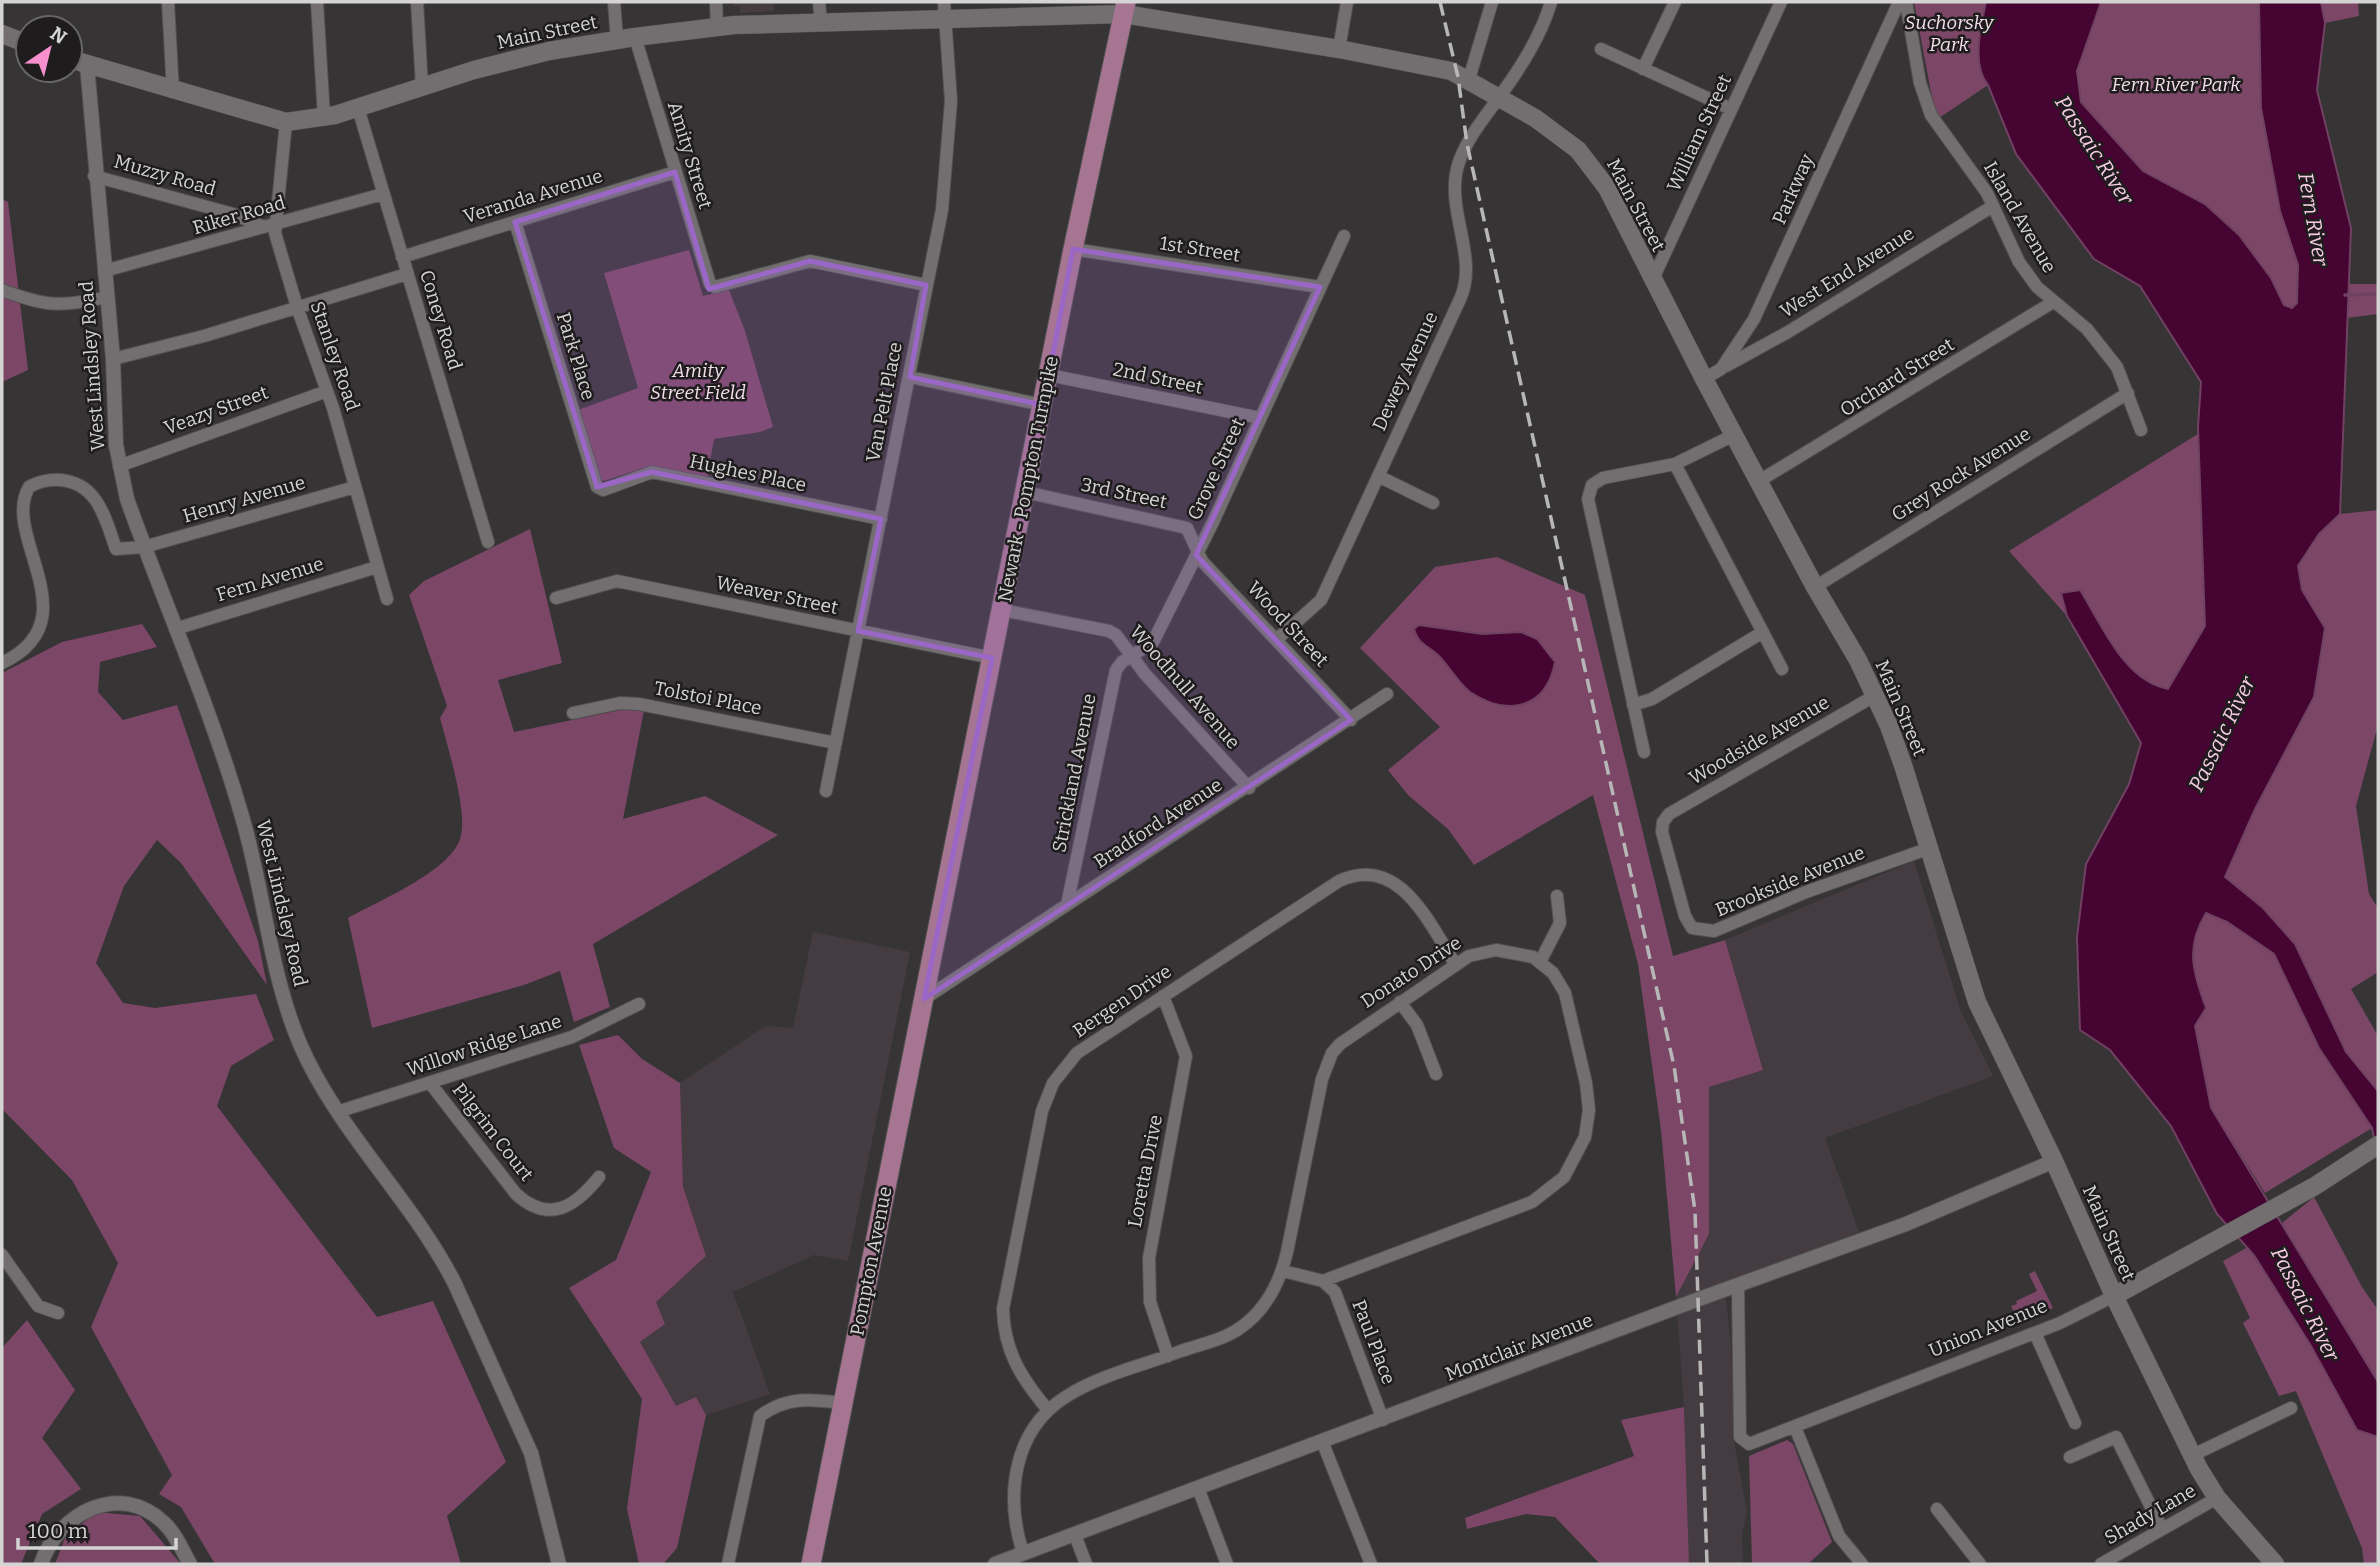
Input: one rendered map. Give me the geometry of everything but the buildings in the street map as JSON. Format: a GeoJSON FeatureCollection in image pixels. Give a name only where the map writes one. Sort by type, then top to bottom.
{"type":"FeatureCollection","features":[{"type":"Feature","properties":{"kind":"main road","name":"Main Street"},"geometry":{"type":"LineString","coordinates":[[84,64],[173,92],[286,122],[324,117],[358,108],[534,54],[626,38],[718,27],[821,23],[945,10],[1125,8],[1451,71],[1499,97],[1561,137],[1592,166],[1606,188],[1704,379],[1876,695],[1903,765],[1972,991],[2114,1297],[2193,1455],[2217,1498],[2275,1564]]}},
{"type":"Feature","properties":{"kind":"main road","name":"Newark - Pompton Turnpike"},"geometry":{"type":"LineString","coordinates":[[932,957],[1073,248],[1125,8]]}},
{"type":"Feature","properties":{"kind":"main road","name":"Pompton Avenue"},"geometry":{"type":"LineString","coordinates":[[811,1564],[932,957]]}},
{"type":"Feature","properties":{"kind":"main road","name":"Union Avenue"},"geometry":{"type":"LineString","coordinates":[[2114,1297],[2315,1186],[2373,1149]]}},
{"type":"Feature","properties":{"kind":"street"},"geometry":{"type":"LineString","coordinates":[[168,2],[173,92]]}},
{"type":"Feature","properties":{"kind":"street"},"geometry":{"type":"LineString","coordinates":[[317,2],[324,117]]}},
{"type":"Feature","properties":{"kind":"street"},"geometry":{"type":"LineString","coordinates":[[417,2],[422,87]]}},
{"type":"Feature","properties":{"kind":"street","name":"Amity Street"},"geometry":{"type":"LineString","coordinates":[[614,2],[675,172],[710,284],[715,287],[810,261],[926,285]]}},
{"type":"Feature","properties":{"kind":"street"},"geometry":{"type":"LineString","coordinates":[[716,2],[718,27]]}},
{"type":"Feature","properties":{"kind":"street"},"geometry":{"type":"LineString","coordinates":[[819,2],[821,23]]}},
{"type":"Feature","properties":{"kind":"street"},"geometry":{"type":"LineString","coordinates":[[1339,49],[1347,2]]}},
{"type":"Feature","properties":{"kind":"street"},"geometry":{"type":"LineString","coordinates":[[1468,79],[1492,2]]}},
{"type":"Feature","properties":{"kind":"street","name":"Dewey Avenue"},"geometry":{"type":"LineString","coordinates":[[1276,640],[1321,600],[1466,285],[1467,267],[1454,206],[1458,167],[1467,144],[1542,30],[1551,2]]}},
{"type":"Feature","properties":{"kind":"street"},"geometry":{"type":"LineString","coordinates":[[1643,69],[1675,2]]}},
{"type":"Feature","properties":{"kind":"street","name":"William Street"},"geometry":{"type":"LineString","coordinates":[[1652,281],[1781,2]]}},
{"type":"Feature","properties":{"kind":"street","name":"Parkway"},"geometry":{"type":"LineString","coordinates":[[1704,379],[1721,369],[1759,307],[1899,2]]}},
{"type":"Feature","properties":{"kind":"street","name":"Island Avenue"},"geometry":{"type":"LineString","coordinates":[[1906,2],[1920,83],[1931,115],[1967,164],[1993,206],[2019,262],[2037,287],[2097,340],[2117,368],[2141,429]]}},
{"type":"Feature","properties":{"kind":"street","name":"Van Pelt Place"},"geometry":{"type":"LineString","coordinates":[[826,791],[942,210],[951,101],[945,10]]}},
{"type":"Feature","properties":{"kind":"street"},"geometry":{"type":"LineString","coordinates":[[1601,49],[1731,109]]}},
{"type":"Feature","properties":{"kind":"street","name":"West Lindsley Road"},"geometry":{"type":"LineString","coordinates":[[81,84],[108,298],[119,466],[144,547],[240,809],[292,1025],[309,1064],[337,1112],[440,1257],[455,1284],[531,1453],[559,1564]]}},
{"type":"Feature","properties":{"kind":"street","name":"Coney Road"},"geometry":{"type":"LineString","coordinates":[[358,108],[488,542]]}},
{"type":"Feature","properties":{"kind":"street","name":"Stanley Road"},"geometry":{"type":"LineString","coordinates":[[286,122],[269,226],[327,391],[387,599]]}},
{"type":"Feature","properties":{"kind":"street","name":"Veranda Avenue"},"geometry":{"type":"LineString","coordinates":[[402,257],[675,172]]}},
{"type":"Feature","properties":{"kind":"street","name":"Muzzy Road"},"geometry":{"type":"LineString","coordinates":[[94,176],[269,226]]}},
{"type":"Feature","properties":{"kind":"street","name":"Riker Road"},"geometry":{"type":"LineString","coordinates":[[104,271],[383,194]]}},
{"type":"Feature","properties":{"kind":"street","name":"West End Avenue"},"geometry":{"type":"LineString","coordinates":[[1721,369],[1788,332],[1993,206]]}},
{"type":"Feature","properties":{"kind":"street","name":"Park Place"},"geometry":{"type":"LineString","coordinates":[[515,222],[595,484],[600,489],[610,487]]}},
{"type":"Feature","properties":{"kind":"street","name":"Grove Street"},"geometry":{"type":"LineString","coordinates":[[1132,656],[1153,642],[1197,554],[1344,236]]}},
{"type":"Feature","properties":{"kind":"street","name":"1st Street"},"geometry":{"type":"LineString","coordinates":[[1073,248],[1321,287]]}},
{"type":"Feature","properties":{"kind":"street"},"geometry":{"type":"LineString","coordinates":[[113,359],[407,274]]}},
{"type":"Feature","properties":{"kind":"street"},"geometry":{"type":"LineString","coordinates":[[2,290],[54,306],[108,298]]}},
{"type":"Feature","properties":{"kind":"street","name":"Orchard Street"},"geometry":{"type":"LineString","coordinates":[[1759,481],[2053,302]]}},
{"type":"Feature","properties":{"kind":"street","name":"2nd Street"},"geometry":{"type":"LineString","coordinates":[[1049,375],[1260,418]]}},
{"type":"Feature","properties":{"kind":"street"},"geometry":{"type":"LineString","coordinates":[[909,377],[1043,405]]}},
{"type":"Feature","properties":{"kind":"street","name":"Veazy Street"},"geometry":{"type":"LineString","coordinates":[[119,466],[327,391]]}},
{"type":"Feature","properties":{"kind":"street","name":"Grey Rock Avenue"},"geometry":{"type":"LineString","coordinates":[[1815,587],[2127,393]]}},
{"type":"Feature","properties":{"kind":"street"},"geometry":{"type":"LineString","coordinates":[[1644,752],[1588,499],[1592,485],[1603,478],[1675,464],[1734,435]]}},
{"type":"Feature","properties":{"kind":"street"},"geometry":{"type":"LineString","coordinates":[[1675,464],[1782,669]]}},
{"type":"Feature","properties":{"kind":"street","name":"Hughes Place"},"geometry":{"type":"LineString","coordinates":[[610,487],[652,472],[881,519]]}},
{"type":"Feature","properties":{"kind":"street"},"geometry":{"type":"LineString","coordinates":[[1378,476],[1433,503]]}},
{"type":"Feature","properties":{"kind":"street"},"geometry":{"type":"LineString","coordinates":[[10,510],[29,487],[51,479],[72,481],[89,491],[101,506],[116,549],[144,547]]}},
{"type":"Feature","properties":{"kind":"street","name":"Henry Avenue"},"geometry":{"type":"LineString","coordinates":[[144,547],[355,487]]}},
{"type":"Feature","properties":{"kind":"street","name":"3rd Street"},"geometry":{"type":"LineString","coordinates":[[1025,492],[1181,525],[1187,528],[1197,554]]}},
{"type":"Feature","properties":{"kind":"street","name":"Wood Street"},"geometry":{"type":"LineString","coordinates":[[1197,554],[1351,720]]}},
{"type":"Feature","properties":{"kind":"street","name":"Fern Avenue"},"geometry":{"type":"LineString","coordinates":[[175,629],[377,567]]}},
{"type":"Feature","properties":{"kind":"street","name":"Weaver Street"},"geometry":{"type":"LineString","coordinates":[[556,598],[617,581],[992,658]]}},
{"type":"Feature","properties":{"kind":"street"},"geometry":{"type":"LineString","coordinates":[[2,663],[12,658],[34,630],[36,612],[25,587]]}},
{"type":"Feature","properties":{"kind":"street","name":"Woodhull Avenue"},"geometry":{"type":"LineString","coordinates":[[1002,610],[1109,631],[1249,788]]}},
{"type":"Feature","properties":{"kind":"street"},"geometry":{"type":"LineString","coordinates":[[1633,705],[1651,699],[1763,632]]}},
{"type":"Feature","properties":{"kind":"street","name":"Strickland Avenue"},"geometry":{"type":"LineString","coordinates":[[1067,905],[1112,678],[1122,662],[1132,656]]}},
{"type":"Feature","properties":{"kind":"street","name":"Bradford Avenue"},"geometry":{"type":"LineString","coordinates":[[924,999],[1249,788],[1387,694]]}},
{"type":"Feature","properties":{"kind":"street","name":"Woodside Avenue"},"geometry":{"type":"LineString","coordinates":[[1663,822],[1673,811],[1876,695]]}},
{"type":"Feature","properties":{"kind":"street","name":"Tolstoi Place"},"geometry":{"type":"LineString","coordinates":[[573,713],[620,703],[639,704],[836,743]]}},
{"type":"Feature","properties":{"kind":"street","name":"Brookside Avenue"},"geometry":{"type":"LineString","coordinates":[[1663,822],[1664,841],[1685,916],[1692,928],[1707,933],[1927,849]]}},
{"type":"Feature","properties":{"kind":"street","name":"Bergen Drive"},"geometry":{"type":"LineString","coordinates":[[1048,1410],[1024,1381],[1011,1358],[1004,1333],[1003,1309],[1042,1111],[1054,1083],[1077,1053],[1339,881],[1365,874],[1383,877],[1404,888],[1456,965]]}},
{"type":"Feature","properties":{"kind":"street"},"geometry":{"type":"LineString","coordinates":[[1283,1271],[1324,1282],[1532,1202],[1564,1177],[1585,1138],[1589,1110],[1586,1083],[1564,993],[1553,973],[1540,962],[1560,923],[1557,896]]}},
{"type":"Feature","properties":{"kind":"street","name":"Donato Drive"},"geometry":{"type":"LineString","coordinates":[[1023,1553],[1015,1522],[1014,1482],[1026,1444],[1048,1410],[1080,1389],[1218,1339],[1242,1327],[1262,1308],[1283,1271],[1326,1065],[1332,1053],[1347,1038],[1477,952],[1496,950],[1519,953],[1540,962]]}},
{"type":"Feature","properties":{"kind":"street","name":"Loretta Drive"},"geometry":{"type":"LineString","coordinates":[[1163,996],[1186,1056],[1149,1258],[1150,1302],[1168,1356]]}},
{"type":"Feature","properties":{"kind":"street"},"geometry":{"type":"LineString","coordinates":[[1400,1002],[1417,1025],[1436,1074]]}},
{"type":"Feature","properties":{"kind":"street","name":"Willow Ridge Lane"},"geometry":{"type":"LineString","coordinates":[[337,1112],[572,1037],[639,1004]]}},
{"type":"Feature","properties":{"kind":"street","name":"Pilgrim Court"},"geometry":{"type":"LineString","coordinates":[[430,1083],[516,1194],[528,1203],[550,1209],[567,1207],[582,1198],[599,1177]]}},
{"type":"Feature","properties":{"kind":"street","name":"Montclair Avenue"},"geometry":{"type":"LineString","coordinates":[[995,1564],[1383,1420],[1699,1298],[1738,1287],[1906,1224],[2053,1161]]}},
{"type":"Feature","properties":{"kind":"street"},"geometry":{"type":"LineString","coordinates":[[2,1255],[38,1306],[58,1313]]}},
{"type":"Feature","properties":{"kind":"street","name":"Paul Place"},"geometry":{"type":"LineString","coordinates":[[1324,1282],[1335,1292],[1383,1420]]}},
{"type":"Feature","properties":{"kind":"street","name":"Union Avenue"},"geometry":{"type":"LineString","coordinates":[[1738,1287],[1740,1437],[1745,1443],[1754,1444],[2035,1333],[2114,1297]]}},
{"type":"Feature","properties":{"kind":"street"},"geometry":{"type":"LineString","coordinates":[[2035,1333],[2075,1423]]}},
{"type":"Feature","properties":{"kind":"street"},"geometry":{"type":"LineString","coordinates":[[728,1564],[760,1416],[776,1404],[803,1398],[843,1403]]}},
{"type":"Feature","properties":{"kind":"street"},"geometry":{"type":"LineString","coordinates":[[2193,1455],[2291,1408]]}},
{"type":"Feature","properties":{"kind":"street"},"geometry":{"type":"LineString","coordinates":[[1795,1427],[1839,1536],[1863,1564]]}},
{"type":"Feature","properties":{"kind":"street"},"geometry":{"type":"LineString","coordinates":[[2070,1457],[2116,1437],[2162,1529]]}},
{"type":"Feature","properties":{"kind":"street"},"geometry":{"type":"LineString","coordinates":[[1322,1441],[1371,1564]]}},
{"type":"Feature","properties":{"kind":"street"},"geometry":{"type":"LineString","coordinates":[[1198,1488],[1227,1564]]}},
{"type":"Feature","properties":{"kind":"street","name":"Shady Lane"},"geometry":{"type":"LineString","coordinates":[[2102,1564],[2217,1498]]}},
{"type":"Feature","properties":{"kind":"street"},"geometry":{"type":"LineString","coordinates":[[41,1564],[62,1526],[82,1511],[107,1504],[137,1507],[163,1522],[190,1564]]}},
{"type":"Feature","properties":{"kind":"street"},"geometry":{"type":"LineString","coordinates":[[1937,1509],[1980,1564]]}},
{"type":"Feature","properties":{"kind":"street"},"geometry":{"type":"LineString","coordinates":[[1074,1535],[1086,1564]]}},
{"type":"Feature","properties":{"kind":"highlighted area"},"geometry":{"type":"Polygon","coordinates":[[[675,172],[709,289],[810,261],[926,285],[910,377],[1043,405],[1073,249],[1320,287],[1196,555],[1351,720],[924,999],[992,658],[858,631],[881,519],[652,472],[597,487],[515,222],[675,172]]]}},
{"type":"Feature","properties":{"kind":"shaded area"},"geometry":{"type":"Polygon","coordinates":[[[733,2],[774,2],[774,11],[740,13],[740,6],[733,6],[733,2]]]}},
{"type":"Feature","properties":{"kind":"shaded area"},"geometry":{"type":"Polygon","coordinates":[[[1914,861],[1961,1012],[1993,1076],[1825,1138],[1859,1232],[1716,1286],[1726,1301],[1731,1344],[1734,1442],[1747,1511],[1742,1534],[1743,1564],[1689,1564],[1684,1407],[1676,1297],[1709,1234],[1709,1086],[1763,1069],[1725,940],[1914,861]]]}},
{"type":"Feature","properties":{"kind":"shaded area"},"geometry":{"type":"Polygon","coordinates":[[[813,932],[910,952],[848,1261],[814,1255],[733,1292],[770,1394],[706,1415],[696,1397],[676,1406],[640,1342],[665,1324],[655,1302],[706,1256],[683,1188],[680,1083],[766,1026],[793,1028],[813,932]]]}},
{"type":"Feature","properties":{"kind":"green space","name":"Suchorsky Park"},"geometry":{"type":"Polygon","coordinates":[[[1914,2],[1986,3],[1979,33],[1988,85],[1939,118],[1934,108],[1914,2]]]}},
{"type":"Feature","properties":{"kind":"green space","name":"Fern River Park"},"geometry":{"type":"Polygon","coordinates":[[[2101,2],[2259,2],[2261,108],[2280,211],[2298,265],[2297,303],[2292,308],[2284,305],[2271,278],[2239,235],[2205,204],[2143,171],[2081,102],[2077,71],[2101,2]]]}},
{"type":"Feature","properties":{"kind":"green space"},"geometry":{"type":"Polygon","coordinates":[[[2321,2],[2358,2],[2359,16],[2325,23],[2321,2]]]}},
{"type":"Feature","properties":{"kind":"green space"},"geometry":{"type":"Polygon","coordinates":[[[2,199],[8,202],[28,370],[2,382],[2,199]]]}},
{"type":"Feature","properties":{"kind":"green space","name":"Amity Street Field"},"geometry":{"type":"Polygon","coordinates":[[[689,250],[703,296],[729,290],[745,331],[773,427],[760,432],[714,439],[707,479],[646,467],[604,481],[599,479],[578,410],[638,388],[604,273],[689,250]]]}},
{"type":"Feature","properties":{"kind":"green space"},"geometry":{"type":"Polygon","coordinates":[[[2348,284],[2378,284],[2378,314],[2347,318],[2348,284]]]}},
{"type":"Feature","properties":{"kind":"green space"},"geometry":{"type":"Polygon","coordinates":[[[2198,434],[2205,626],[2167,689],[2152,684],[2126,663],[2080,590],[2061,593],[2067,616],[2009,551],[2198,434]]]}},
{"type":"Feature","properties":{"kind":"green space"},"geometry":{"type":"Polygon","coordinates":[[[2378,510],[2378,725],[2356,806],[2369,894],[2378,908],[2378,972],[2351,989],[2378,1036],[2378,1091],[2346,1052],[2295,944],[2225,877],[2255,809],[2325,628],[2302,590],[2298,566],[2319,534],[2340,514],[2378,510]]]}},
{"type":"Feature","properties":{"kind":"green space"},"geometry":{"type":"Polygon","coordinates":[[[530,529],[562,663],[498,680],[514,732],[645,705],[623,819],[705,796],[778,835],[593,944],[610,1007],[574,1022],[560,971],[524,985],[372,1028],[348,918],[411,884],[442,863],[460,839],[462,828],[456,779],[440,718],[447,706],[409,595],[424,581],[530,529]]]}},
{"type":"Feature","properties":{"kind":"green space"},"geometry":{"type":"Polygon","coordinates":[[[1497,557],[1585,595],[1673,956],[1725,940],[1763,1070],[1709,1087],[1709,1234],[1676,1297],[1661,1130],[1638,964],[1593,795],[1474,865],[1448,829],[1408,795],[1388,770],[1440,727],[1360,648],[1435,567],[1497,557]]]}},
{"type":"Feature","properties":{"kind":"green space"},"geometry":{"type":"Polygon","coordinates":[[[142,624],[157,647],[100,662],[98,692],[123,720],[177,705],[258,941],[267,985],[181,863],[157,840],[124,886],[96,963],[123,1003],[155,1008],[256,994],[274,1040],[231,1066],[217,1106],[377,1317],[433,1301],[506,1462],[447,1516],[461,1564],[215,1564],[181,1507],[159,1494],[172,1475],[91,1327],[118,1263],[72,1180],[2,1109],[2,673],[62,642],[142,624]]]}},
{"type":"Feature","properties":{"kind":"green space"},"geometry":{"type":"Polygon","coordinates":[[[2205,913],[2227,922],[2274,953],[2319,1048],[2372,1128],[2265,1193],[2211,1108],[2195,1026],[2193,973],[2194,931],[2205,913]]]}},
{"type":"Feature","properties":{"kind":"green space"},"geometry":{"type":"Polygon","coordinates":[[[618,1035],[642,1059],[680,1083],[683,1187],[706,1256],[656,1302],[665,1324],[640,1342],[676,1406],[696,1397],[706,1415],[677,1548],[663,1564],[639,1564],[627,1509],[642,1399],[569,1288],[616,1260],[651,1172],[614,1148],[579,1045],[618,1035]]]}},
{"type":"Feature","properties":{"kind":"green space"},"geometry":{"type":"Polygon","coordinates":[[[2314,1197],[2362,1287],[2378,1310],[2378,1382],[2282,1223],[2314,1197]]]}},
{"type":"Feature","properties":{"kind":"green space"},"geometry":{"type":"Polygon","coordinates":[[[2248,1247],[2311,1346],[2357,1430],[2378,1437],[2378,1564],[2364,1564],[2362,1548],[2296,1391],[2279,1396],[2243,1323],[2250,1318],[2223,1261],[2248,1247]]]}},
{"type":"Feature","properties":{"kind":"green space"},"geometry":{"type":"Polygon","coordinates":[[[2035,1271],[2053,1308],[2019,1321],[2011,1306],[2037,1291],[2029,1274],[2035,1271]]]}},
{"type":"Feature","properties":{"kind":"green space"},"geometry":{"type":"Polygon","coordinates":[[[27,1320],[75,1390],[42,1438],[81,1489],[42,1514],[21,1564],[2,1564],[2,1348],[27,1320]]]}},
{"type":"Feature","properties":{"kind":"green space"},"geometry":{"type":"Polygon","coordinates":[[[1684,1407],[1689,1564],[1600,1564],[1555,1517],[1526,1514],[1467,1529],[1465,1518],[1634,1456],[1621,1420],[1684,1407]]]}},
{"type":"Feature","properties":{"kind":"green space"},"geometry":{"type":"Polygon","coordinates":[[[1787,1440],[1793,1444],[1832,1542],[1808,1564],[1752,1564],[1749,1456],[1787,1440]]]}},
{"type":"Feature","properties":{"kind":"green space"},"geometry":{"type":"Polygon","coordinates":[[[96,1512],[140,1516],[181,1564],[55,1564],[65,1538],[96,1512]]]}},
{"type":"Feature","properties":{"kind":"water"},"geometry":{"type":"Polygon","coordinates":[[[1986,2],[2101,2],[2077,71],[2081,102],[2143,171],[2205,204],[2239,235],[2271,278],[2284,305],[2292,308],[2297,303],[2298,265],[2280,211],[2261,108],[2259,2],[2321,2],[2325,23],[2317,90],[2351,228],[2340,514],[2319,534],[2298,566],[2302,590],[2325,628],[2314,697],[2255,809],[2225,877],[2263,908],[2295,944],[2346,1052],[2378,1091],[2378,1158],[2372,1128],[2319,1048],[2274,954],[2227,922],[2206,913],[2199,925],[2193,949],[2195,972],[2206,1008],[2195,1026],[2211,1108],[2378,1382],[2378,1437],[2357,1430],[2311,1346],[2254,1255],[2217,1214],[2171,1126],[2110,1050],[2080,1030],[2077,937],[2086,864],[2129,784],[2141,743],[2067,616],[2061,593],[2080,590],[2106,635],[2127,663],[2152,684],[2168,689],[2205,626],[2198,427],[2201,382],[2140,286],[2094,259],[2016,154],[1980,67],[1979,45],[1986,2]]]}},
{"type":"Feature","properties":{"kind":"water"},"geometry":{"type":"Polygon","coordinates":[[[1419,625],[1482,634],[1521,632],[1537,639],[1555,662],[1550,678],[1534,699],[1523,704],[1511,706],[1484,700],[1470,692],[1438,655],[1420,641],[1414,629],[1419,625]]]}},
{"type":"Feature","properties":{"kind":"waterway"},"geometry":{"type":"LineString","coordinates":[[2345,295],[2378,294]]}},
{"type":"Feature","properties":{"kind":"railway"},"geometry":{"type":"LineString","coordinates":[[1440,2],[1458,77],[1467,144],[1674,1066],[1695,1211],[1707,1564]]}},
{"type":"Feature","properties":{"kind":"water label","name":"Passaic River"},"geometry":{"type":"Point","coordinates":[2094,150]}},
{"type":"Feature","properties":{"kind":"water label","name":"Fern River"},"geometry":{"type":"Point","coordinates":[2313,219]}},
{"type":"Feature","properties":{"kind":"water label","name":"Passaic River"},"geometry":{"type":"Point","coordinates":[2222,734]}},
{"type":"Feature","properties":{"kind":"water label","name":"Passaic River"},"geometry":{"type":"Point","coordinates":[2305,1304]}}]}
